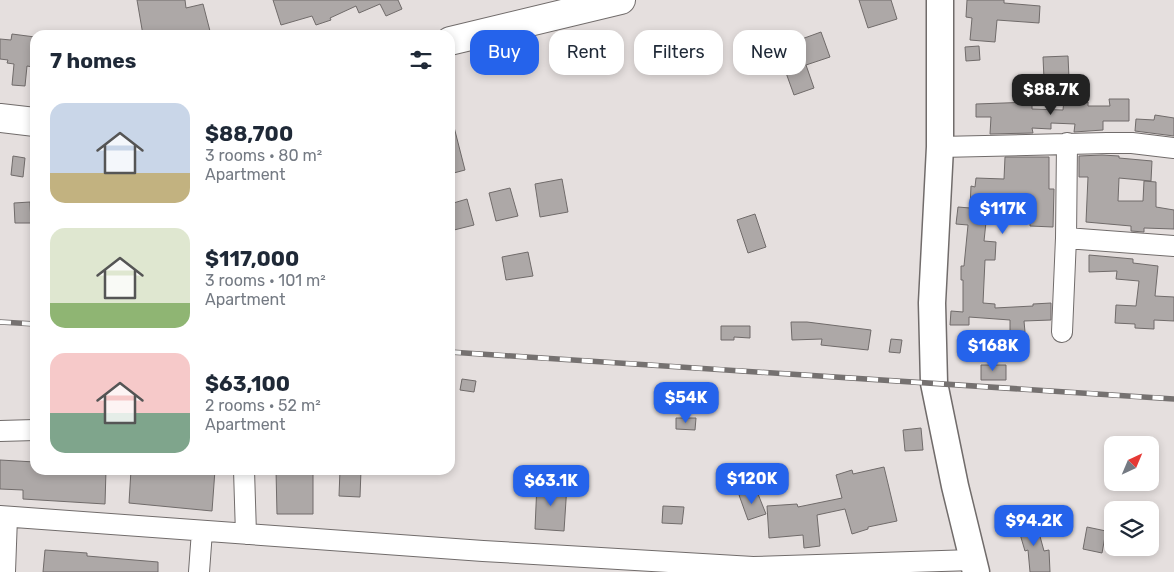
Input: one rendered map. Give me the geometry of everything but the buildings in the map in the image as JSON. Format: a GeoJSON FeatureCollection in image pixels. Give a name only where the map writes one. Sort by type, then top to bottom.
{"type":"FeatureCollection","features":[{"type":"Feature","properties":{"kind":"highway"},"geometry":{"type":"LineString","coordinates":[[455,41],[621,0]]}},
{"type":"Feature","properties":{"kind":"highway"},"geometry":{"type":"LineString","coordinates":[[0,118],[30,121]]}},
{"type":"Feature","properties":{"kind":"main road"},"geometry":{"type":"LineString","coordinates":[[940,0],[940,147],[932,303],[934,383],[974,566]]}},
{"type":"Feature","properties":{"kind":"street"},"geometry":{"type":"LineString","coordinates":[[1062,332],[1066,238],[1067,143]]}},
{"type":"Feature","properties":{"kind":"street"},"geometry":{"type":"LineString","coordinates":[[940,147],[1132,143],[1174,148]]}},
{"type":"Feature","properties":{"kind":"street"},"geometry":{"type":"LineString","coordinates":[[1066,238],[1174,246]]}},
{"type":"Feature","properties":{"kind":"street"},"geometry":{"type":"LineString","coordinates":[[0,431],[30,430]]}},
{"type":"Feature","properties":{"kind":"street"},"geometry":{"type":"LineString","coordinates":[[244,475],[246,534]]}},
{"type":"Feature","properties":{"kind":"street"},"geometry":{"type":"LineString","coordinates":[[5,572],[4,517],[473,551],[753,567],[974,566]]}},
{"type":"Feature","properties":{"kind":"street"},"geometry":{"type":"LineString","coordinates":[[198,572],[202,531]]}},
{"type":"Feature","properties":{"kind":"railway"},"geometry":{"type":"LineString","coordinates":[[0,322],[30,324]]}},
{"type":"Feature","properties":{"kind":"railway"},"geometry":{"type":"LineString","coordinates":[[455,352],[1174,399]]}}]}
